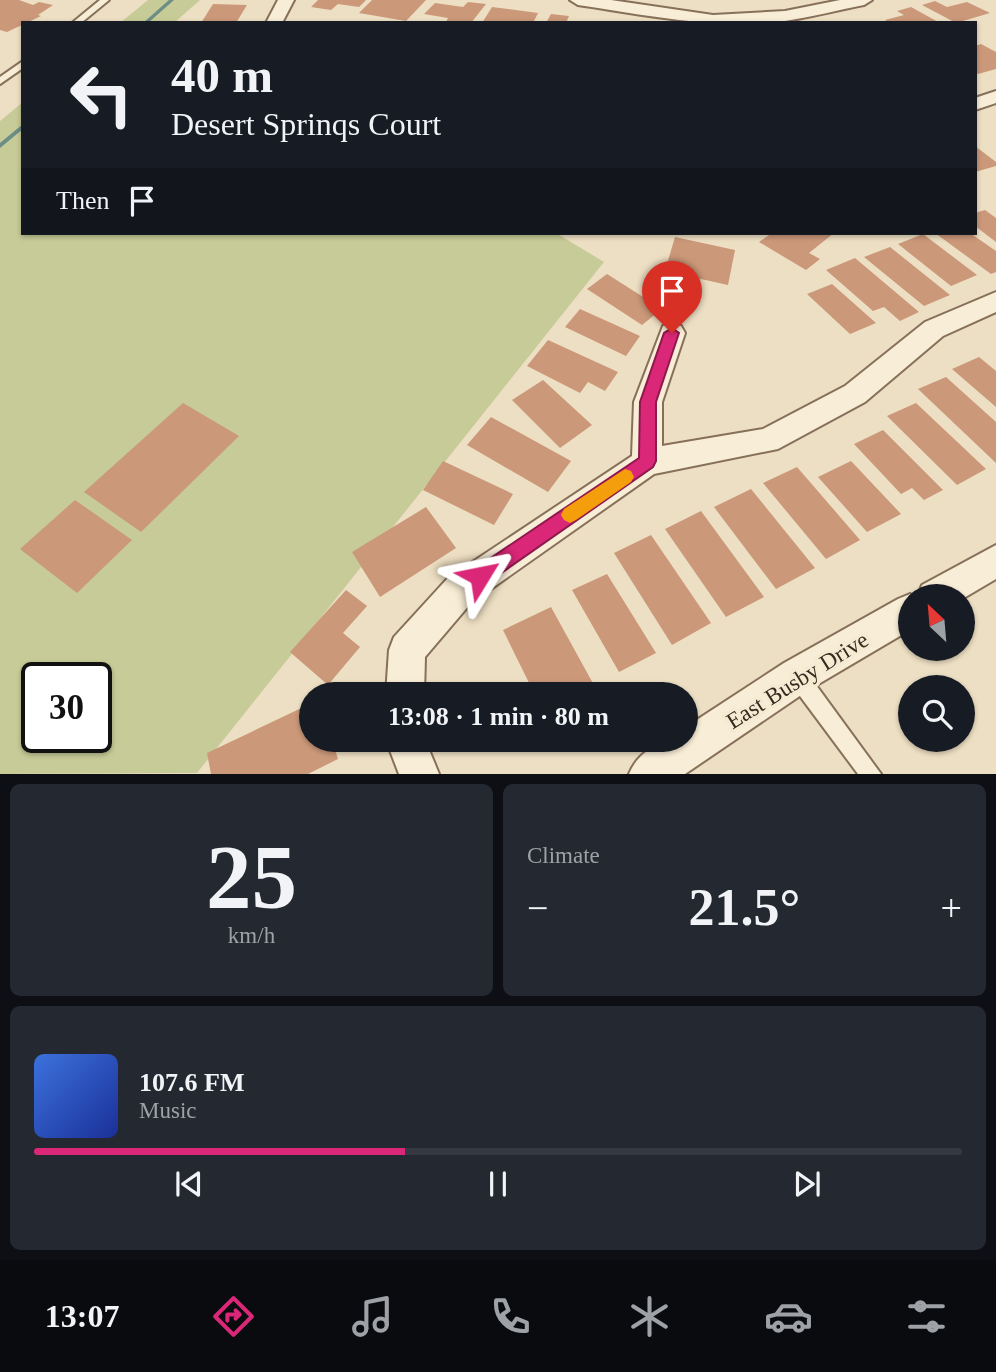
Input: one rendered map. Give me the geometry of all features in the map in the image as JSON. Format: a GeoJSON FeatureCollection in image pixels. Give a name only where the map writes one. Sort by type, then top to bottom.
{"type":"FeatureCollection","features":[{"type":"Feature","properties":{"kind":"street"},"geometry":{"type":"LineString","coordinates":[[275,21],[286,0]]}},
{"type":"Feature","properties":{"kind":"street"},"geometry":{"type":"LineString","coordinates":[[578,0],[713,20],[785,16],[864,0]]}},
{"type":"Feature","properties":{"kind":"street"},"geometry":{"type":"LineString","coordinates":[[977,103],[996,97]]}},
{"type":"Feature","properties":{"kind":"street"},"geometry":{"type":"LineString","coordinates":[[406,682],[407,650],[459,591],[647,461],[768,440],[855,394],[933,329],[996,301]]}},
{"type":"Feature","properties":{"kind":"street"},"geometry":{"type":"LineString","coordinates":[[647,461],[648,402],[672,333]]}},
{"type":"Feature","properties":{"kind":"street"},"geometry":{"type":"LineString","coordinates":[[956,584],[996,561]]}},
{"type":"Feature","properties":{"kind":"street","name":"East Busby Drive"},"geometry":{"type":"LineString","coordinates":[[649,774],[797,676],[898,618]]}},
{"type":"Feature","properties":{"kind":"street"},"geometry":{"type":"LineString","coordinates":[[410,752],[419,774]]}},
{"type":"Feature","properties":{"kind":"lane"},"geometry":{"type":"LineString","coordinates":[[79,21],[106,0]]}},
{"type":"Feature","properties":{"kind":"lane"},"geometry":{"type":"LineString","coordinates":[[0,81],[21,65]]}},
{"type":"Feature","properties":{"kind":"lane"},"geometry":{"type":"LineString","coordinates":[[797,676],[871,774]]}},
{"type":"Feature","properties":{"kind":"green space"},"geometry":{"type":"Polygon","coordinates":[[[148,0],[200,0],[176,21],[122,21],[148,0]]]}},
{"type":"Feature","properties":{"kind":"green space"},"geometry":{"type":"Polygon","coordinates":[[[21,104],[21,235],[559,235],[604,262],[197,773],[0,774],[0,121],[21,104]]]}},
{"type":"Feature","properties":{"kind":"building"},"geometry":{"type":"Polygon","coordinates":[[[0,0],[53,5],[38,15],[41,16],[30,21],[21,21],[21,25],[7,32],[0,30],[0,0]]]}},
{"type":"Feature","properties":{"kind":"building"},"geometry":{"type":"Polygon","coordinates":[[[318,0],[366,0],[359,7],[338,4],[331,10],[311,7],[318,0]]]}},
{"type":"Feature","properties":{"kind":"building"},"geometry":{"type":"Polygon","coordinates":[[[372,0],[426,0],[406,21],[359,13],[372,0]]]}},
{"type":"Feature","properties":{"kind":"building"},"geometry":{"type":"Polygon","coordinates":[[[935,1],[947,7],[967,2],[990,13],[963,21],[952,21],[922,5],[935,1]]]}},
{"type":"Feature","properties":{"kind":"building"},"geometry":{"type":"Polygon","coordinates":[[[468,2],[486,4],[473,21],[446,21],[448,18],[424,14],[435,3],[463,7],[468,2]]]}},
{"type":"Feature","properties":{"kind":"building"},"geometry":{"type":"Polygon","coordinates":[[[213,4],[247,5],[237,21],[202,21],[213,4]]]}},
{"type":"Feature","properties":{"kind":"building"},"geometry":{"type":"Polygon","coordinates":[[[492,7],[538,13],[534,21],[483,21],[492,7]]]}},
{"type":"Feature","properties":{"kind":"building"},"geometry":{"type":"Polygon","coordinates":[[[911,7],[936,21],[885,20],[904,15],[897,11],[911,7]]]}},
{"type":"Feature","properties":{"kind":"building"},"geometry":{"type":"Polygon","coordinates":[[[551,14],[569,16],[567,21],[547,21],[551,14]]]}},
{"type":"Feature","properties":{"kind":"building"},"geometry":{"type":"Polygon","coordinates":[[[981,44],[996,52],[996,69],[977,73],[977,45],[981,44]]]}},
{"type":"Feature","properties":{"kind":"building"},"geometry":{"type":"Polygon","coordinates":[[[977,148],[996,162],[996,166],[977,171],[977,148]]]}},
{"type":"Feature","properties":{"kind":"building"},"geometry":{"type":"Polygon","coordinates":[[[985,210],[996,218],[996,242],[977,228],[977,212],[985,210]]]}},
{"type":"Feature","properties":{"kind":"building"},"geometry":{"type":"Polygon","coordinates":[[[769,235],[832,235],[809,253],[820,259],[806,270],[759,242],[769,235]]]}},
{"type":"Feature","properties":{"kind":"building"},"geometry":{"type":"Polygon","coordinates":[[[924,235],[977,275],[951,286],[898,244],[924,235]]]}},
{"type":"Feature","properties":{"kind":"building"},"geometry":{"type":"Polygon","coordinates":[[[938,235],[973,235],[996,251],[996,272],[991,274],[938,235]]]}},
{"type":"Feature","properties":{"kind":"building"},"geometry":{"type":"Polygon","coordinates":[[[675,237],[735,250],[728,285],[665,271],[675,237]]]}},
{"type":"Feature","properties":{"kind":"building"},"geometry":{"type":"Polygon","coordinates":[[[890,247],[950,295],[924,306],[864,257],[890,247]]]}},
{"type":"Feature","properties":{"kind":"building"},"geometry":{"type":"Polygon","coordinates":[[[855,258],[919,312],[900,321],[884,307],[873,311],[826,270],[855,258]]]}},
{"type":"Feature","properties":{"kind":"building"},"geometry":{"type":"Polygon","coordinates":[[[607,274],[662,309],[642,325],[587,289],[607,274]]]}},
{"type":"Feature","properties":{"kind":"building"},"geometry":{"type":"Polygon","coordinates":[[[832,284],[876,323],[850,334],[807,294],[832,284]]]}},
{"type":"Feature","properties":{"kind":"building"},"geometry":{"type":"Polygon","coordinates":[[[580,309],[640,336],[626,356],[565,327],[580,309]]]}},
{"type":"Feature","properties":{"kind":"building"},"geometry":{"type":"Polygon","coordinates":[[[548,340],[618,372],[605,391],[588,382],[580,393],[527,366],[548,340]]]}},
{"type":"Feature","properties":{"kind":"building"},"geometry":{"type":"Polygon","coordinates":[[[979,357],[996,371],[996,407],[952,369],[979,357]]]}},
{"type":"Feature","properties":{"kind":"building"},"geometry":{"type":"Polygon","coordinates":[[[946,377],[996,422],[996,463],[918,389],[946,377]]]}},
{"type":"Feature","properties":{"kind":"building"},"geometry":{"type":"Polygon","coordinates":[[[543,380],[592,425],[560,448],[512,400],[543,380]]]}},
{"type":"Feature","properties":{"kind":"building"},"geometry":{"type":"Polygon","coordinates":[[[183,403],[239,436],[141,532],[84,492],[183,403]]]}},
{"type":"Feature","properties":{"kind":"building"},"geometry":{"type":"Polygon","coordinates":[[[916,403],[986,469],[957,485],[887,416],[916,403]]]}},
{"type":"Feature","properties":{"kind":"building"},"geometry":{"type":"Polygon","coordinates":[[[491,417],[571,461],[548,492],[467,445],[491,417]]]}},
{"type":"Feature","properties":{"kind":"building"},"geometry":{"type":"Polygon","coordinates":[[[883,430],[943,490],[924,500],[912,488],[901,494],[854,444],[883,430]]]}},
{"type":"Feature","properties":{"kind":"building"},"geometry":{"type":"Polygon","coordinates":[[[443,461],[513,494],[494,525],[423,490],[443,461]]]}},
{"type":"Feature","properties":{"kind":"building"},"geometry":{"type":"Polygon","coordinates":[[[851,461],[901,514],[867,532],[818,477],[851,461]]]}},
{"type":"Feature","properties":{"kind":"building"},"geometry":{"type":"Polygon","coordinates":[[[797,467],[860,540],[826,559],[763,483],[797,467]]]}},
{"type":"Feature","properties":{"kind":"building"},"geometry":{"type":"Polygon","coordinates":[[[751,489],[815,568],[776,589],[714,507],[751,489]]]}},
{"type":"Feature","properties":{"kind":"building"},"geometry":{"type":"Polygon","coordinates":[[[75,500],[132,540],[77,593],[20,549],[75,500]]]}},
{"type":"Feature","properties":{"kind":"building"},"geometry":{"type":"Polygon","coordinates":[[[426,507],[456,548],[380,597],[352,552],[426,507]]]}},
{"type":"Feature","properties":{"kind":"building"},"geometry":{"type":"Polygon","coordinates":[[[701,511],[764,597],[726,617],[665,529],[701,511]]]}},
{"type":"Feature","properties":{"kind":"building"},"geometry":{"type":"Polygon","coordinates":[[[651,535],[711,623],[672,645],[614,553],[651,535]]]}},
{"type":"Feature","properties":{"kind":"building"},"geometry":{"type":"Polygon","coordinates":[[[607,574],[656,653],[619,672],[572,590],[607,574]]]}},
{"type":"Feature","properties":{"kind":"building"},"geometry":{"type":"Polygon","coordinates":[[[346,590],[367,606],[343,633],[360,647],[331,682],[325,682],[290,652],[346,590]]]}},
{"type":"Feature","properties":{"kind":"building"},"geometry":{"type":"Polygon","coordinates":[[[551,607],[592,682],[529,682],[503,630],[551,607]]]}},
{"type":"Feature","properties":{"kind":"building"},"geometry":{"type":"Polygon","coordinates":[[[299,709],[299,752],[336,752],[338,759],[308,774],[211,774],[207,753],[299,709]]]}},
{"type":"Feature","properties":{"kind":"waterway"},"geometry":{"type":"LineString","coordinates":[[147,21],[172,0]]}},
{"type":"Feature","properties":{"kind":"waterway"},"geometry":{"type":"LineString","coordinates":[[0,146],[21,128]]}},
{"type":"Feature","properties":{"kind":"slow traffic"},"geometry":{"type":"LineString","coordinates":[[570,515],[625,477]]}},
{"type":"Feature","properties":{"kind":"route"},"geometry":{"type":"LineString","coordinates":[[480,576],[647,461],[648,402],[672,333]]}}]}
